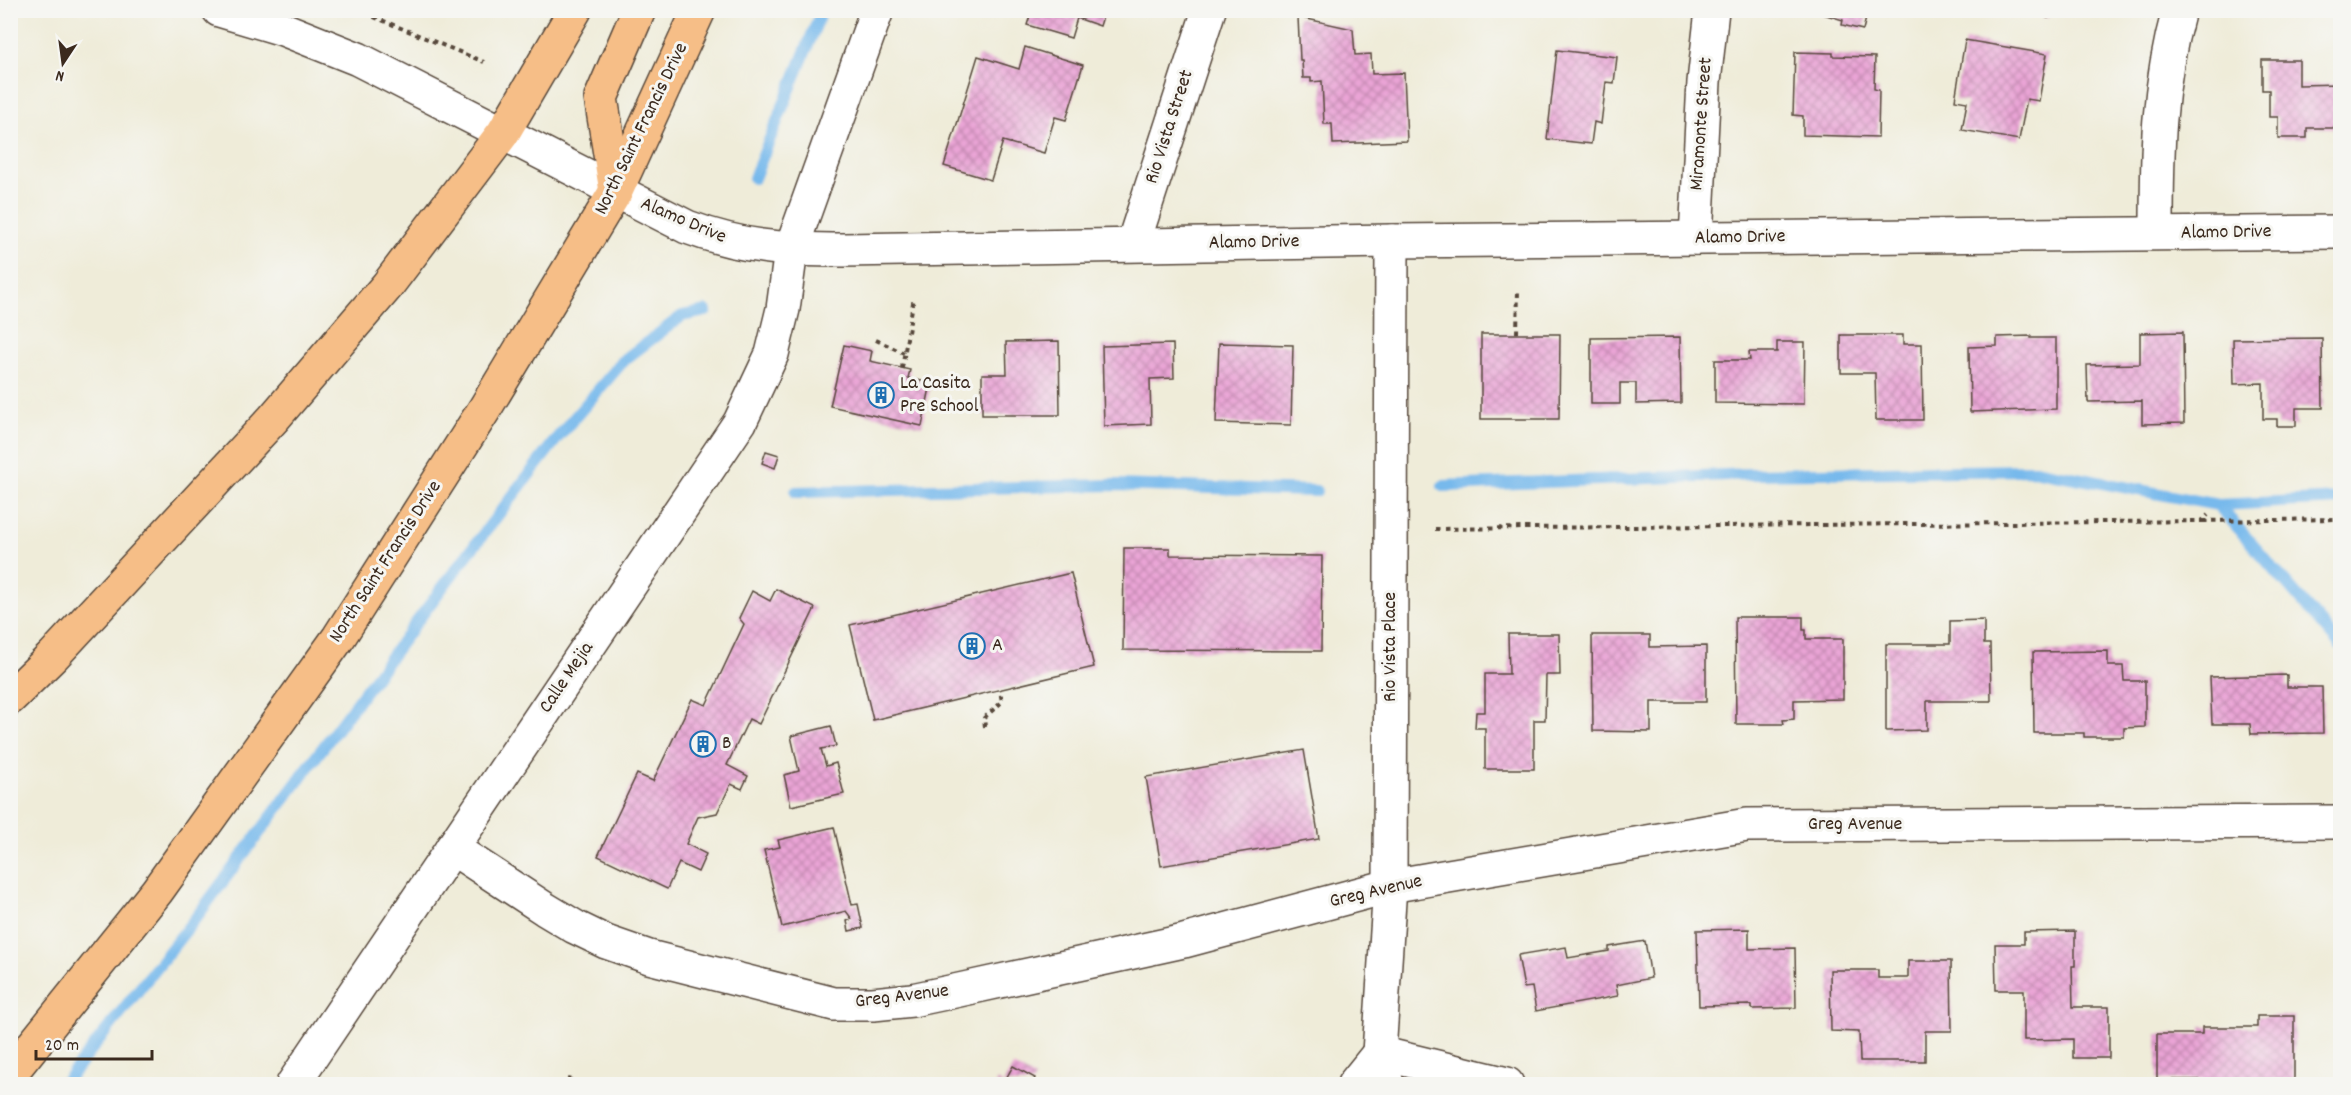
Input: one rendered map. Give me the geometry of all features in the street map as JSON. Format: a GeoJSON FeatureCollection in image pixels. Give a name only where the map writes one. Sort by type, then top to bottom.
{"type":"FeatureCollection","features":[{"type":"Feature","properties":{"kind":"highway"},"geometry":{"type":"LineString","coordinates":[[10,698],[61,648],[273,419],[387,286],[503,133],[575,10]]}},
{"type":"Feature","properties":{"kind":"highway"},"geometry":{"type":"LineString","coordinates":[[616,191],[601,98],[639,10]]}},
{"type":"Feature","properties":{"kind":"highway","name":"North Saint Francis Drive"},"geometry":{"type":"LineString","coordinates":[[10,1074],[157,891],[339,636],[484,410],[616,191],[699,10]]}},
{"type":"Feature","properties":{"kind":"street","name":"Alamo Drive"},"geometry":{"type":"LineString","coordinates":[[219,10],[283,29],[340,51],[699,231],[742,244],[791,250],[1133,244],[2340,232]]}},
{"type":"Feature","properties":{"kind":"street","name":"Calle Mejia"},"geometry":{"type":"LineString","coordinates":[[293,1084],[740,422],[772,354],[783,309],[791,250],[877,10]]}},
{"type":"Feature","properties":{"kind":"street","name":"Rio Vista Street"},"geometry":{"type":"LineString","coordinates":[[1133,244],[1209,10]]}},
{"type":"Feature","properties":{"kind":"street","name":"Miramonte Street"},"geometry":{"type":"LineString","coordinates":[[1696,238],[1704,82],[1712,10]]}},
{"type":"Feature","properties":{"kind":"street"},"geometry":{"type":"LineString","coordinates":[[2157,233],[2159,106],[2170,42],[2179,10]]}},
{"type":"Feature","properties":{"kind":"street","name":"Rio Vista Place"},"geometry":{"type":"LineString","coordinates":[[1387,1084],[1379,1053],[1390,886],[1392,241]]}},
{"type":"Feature","properties":{"kind":"street","name":"Greg Avenue"},"geometry":{"type":"LineString","coordinates":[[452,848],[545,909],[606,942],[649,957],[834,1004],[873,1004],[912,1000],[1184,941],[1390,886],[1747,825],[2340,822]]}},
{"type":"Feature","properties":{"kind":"street"},"geometry":{"type":"LineString","coordinates":[[1354,1084],[1379,1053],[1507,1084]]}},
{"type":"Feature","properties":{"kind":"path"},"geometry":{"type":"LineString","coordinates":[[357,10],[484,62]]}},
{"type":"Feature","properties":{"kind":"path"},"geometry":{"type":"LineString","coordinates":[[1517,333],[1518,290]]}},
{"type":"Feature","properties":{"kind":"path"},"geometry":{"type":"LineString","coordinates":[[902,368],[914,297]]}},
{"type":"Feature","properties":{"kind":"path"},"geometry":{"type":"LineString","coordinates":[[876,340],[904,353]]}},
{"type":"Feature","properties":{"kind":"path"},"geometry":{"type":"LineString","coordinates":[[2202,521],[2208,515]]}},
{"type":"Feature","properties":{"kind":"path"},"geometry":{"type":"LineString","coordinates":[[1434,529],[2340,519]]}},
{"type":"Feature","properties":{"kind":"path"},"geometry":{"type":"LineString","coordinates":[[985,727],[984,718],[1002,702],[1000,690]]}},
{"type":"Feature","properties":{"kind":"path"},"geometry":{"type":"LineString","coordinates":[[567,1079],[591,1084]]}},
{"type":"Feature","properties":{"kind":"building"},"geometry":{"type":"Polygon","coordinates":[[[1032,10],[1105,10],[1100,26],[1077,18],[1071,38],[1027,25],[1032,10]]]}},
{"type":"Feature","properties":{"kind":"building"},"geometry":{"type":"Polygon","coordinates":[[[1381,10],[1397,10],[1395,15],[1381,10]]]}},
{"type":"Feature","properties":{"kind":"building"},"geometry":{"type":"Polygon","coordinates":[[[1810,10],[1868,10],[1863,30],[1842,25],[1843,20],[1810,10]]]}},
{"type":"Feature","properties":{"kind":"building"},"geometry":{"type":"Polygon","coordinates":[[[2021,10],[2050,10],[2048,18],[2021,10]]]}},
{"type":"Feature","properties":{"kind":"building"},"geometry":{"type":"Polygon","coordinates":[[[1298,17],[1353,29],[1355,55],[1371,54],[1372,74],[1404,73],[1407,141],[1333,144],[1332,124],[1324,124],[1322,81],[1311,82],[1311,78],[1303,78],[1298,17]]]}},
{"type":"Feature","properties":{"kind":"building"},"geometry":{"type":"Polygon","coordinates":[[[1965,40],[2047,54],[2039,101],[2027,99],[2019,140],[1962,130],[1967,102],[1955,100],[1965,40]]]}},
{"type":"Feature","properties":{"kind":"building"},"geometry":{"type":"Polygon","coordinates":[[[1025,47],[1083,65],[1066,120],[1055,117],[1044,153],[1003,141],[991,180],[944,166],[978,56],[1019,69],[1025,47]]]}},
{"type":"Feature","properties":{"kind":"building"},"geometry":{"type":"Polygon","coordinates":[[[1557,50],[1617,57],[1614,83],[1606,82],[1601,124],[1594,122],[1591,144],[1547,139],[1557,50]]]}},
{"type":"Feature","properties":{"kind":"building"},"geometry":{"type":"Polygon","coordinates":[[[1795,52],[1875,57],[1874,89],[1879,90],[1878,137],[1803,135],[1803,116],[1793,115],[1795,52]]]}},
{"type":"Feature","properties":{"kind":"building"},"geometry":{"type":"Polygon","coordinates":[[[2262,60],[2299,60],[2299,85],[2340,84],[2340,128],[2307,128],[2307,138],[2278,138],[2278,117],[2269,117],[2269,90],[2262,90],[2262,60]]]}},
{"type":"Feature","properties":{"kind":"building"},"geometry":{"type":"Polygon","coordinates":[[[2183,332],[2184,423],[2142,424],[2142,401],[2088,402],[2087,365],[2140,364],[2140,333],[2183,332]]]}},
{"type":"Feature","properties":{"kind":"building"},"geometry":{"type":"Polygon","coordinates":[[[1481,334],[1560,334],[1559,419],[1481,419],[1481,334]]]}},
{"type":"Feature","properties":{"kind":"building"},"geometry":{"type":"Polygon","coordinates":[[[1841,335],[1903,335],[1903,344],[1922,344],[1923,420],[1876,420],[1875,373],[1841,373],[1841,335]]]}},
{"type":"Feature","properties":{"kind":"building"},"geometry":{"type":"Polygon","coordinates":[[[2031,336],[2031,338],[2056,338],[2056,409],[1970,412],[1969,347],[1997,346],[1997,337],[2031,336]]]}},
{"type":"Feature","properties":{"kind":"building"},"geometry":{"type":"Polygon","coordinates":[[[1680,337],[1681,403],[1636,404],[1636,383],[1620,383],[1620,404],[1591,404],[1591,338],[1680,337]]]}},
{"type":"Feature","properties":{"kind":"building"},"geometry":{"type":"Polygon","coordinates":[[[2322,338],[2323,408],[2296,408],[2296,426],[2277,426],[2277,419],[2263,419],[2263,383],[2234,384],[2233,339],[2322,338]]]}},
{"type":"Feature","properties":{"kind":"building"},"geometry":{"type":"Polygon","coordinates":[[[1059,341],[1060,415],[982,415],[982,374],[1007,374],[1006,342],[1059,341]]]}},
{"type":"Feature","properties":{"kind":"building"},"geometry":{"type":"Polygon","coordinates":[[[1777,342],[1805,342],[1804,404],[1715,403],[1715,360],[1750,360],[1749,352],[1777,352],[1777,342]]]}},
{"type":"Feature","properties":{"kind":"building"},"geometry":{"type":"Polygon","coordinates":[[[1219,343],[1293,345],[1291,425],[1216,423],[1219,343]]]}},
{"type":"Feature","properties":{"kind":"building"},"geometry":{"type":"Polygon","coordinates":[[[1173,344],[1174,378],[1150,379],[1151,424],[1104,426],[1102,346],[1173,344]]]}},
{"type":"Feature","properties":{"kind":"building","name":"La Casita Pre School"},"geometry":{"type":"Polygon","coordinates":[[[844,345],[872,351],[870,361],[910,370],[908,378],[931,383],[922,426],[830,406],[844,345]]]}},
{"type":"Feature","properties":{"kind":"building"},"geometry":{"type":"Polygon","coordinates":[[[766,451],[779,455],[775,468],[762,463],[766,451]]]}},
{"type":"Feature","properties":{"kind":"building"},"geometry":{"type":"Polygon","coordinates":[[[1124,548],[1170,548],[1170,555],[1322,556],[1321,651],[1123,650],[1124,548]]]}},
{"type":"Feature","properties":{"kind":"building","name":"A"},"geometry":{"type":"Polygon","coordinates":[[[1071,573],[1094,667],[873,720],[850,625],[1071,573]]]}},
{"type":"Feature","properties":{"kind":"building","name":"B"},"geometry":{"type":"Polygon","coordinates":[[[776,589],[815,608],[759,724],[749,719],[727,765],[748,776],[742,789],[731,784],[717,813],[698,817],[686,844],[706,854],[698,872],[679,863],[667,889],[598,856],[637,774],[653,781],[692,699],[706,705],[744,624],[739,618],[752,591],[770,601],[776,589]]]}},
{"type":"Feature","properties":{"kind":"building"},"geometry":{"type":"Polygon","coordinates":[[[1735,617],[1803,617],[1806,639],[1843,639],[1843,699],[1794,700],[1794,719],[1783,720],[1784,724],[1736,724],[1735,617]]]}},
{"type":"Feature","properties":{"kind":"building"},"geometry":{"type":"Polygon","coordinates":[[[1984,620],[1984,644],[1990,644],[1991,701],[1927,701],[1927,730],[1886,731],[1886,644],[1950,644],[1950,621],[1984,620]]]}},
{"type":"Feature","properties":{"kind":"building"},"geometry":{"type":"Polygon","coordinates":[[[1508,634],[1559,634],[1560,675],[1546,675],[1545,720],[1534,720],[1534,769],[1485,769],[1485,728],[1475,728],[1476,712],[1485,712],[1485,674],[1509,674],[1508,634]]]}},
{"type":"Feature","properties":{"kind":"building"},"geometry":{"type":"Polygon","coordinates":[[[1592,635],[1650,635],[1650,647],[1706,646],[1706,702],[1651,702],[1651,732],[1593,731],[1592,635]]]}},
{"type":"Feature","properties":{"kind":"building"},"geometry":{"type":"Polygon","coordinates":[[[2108,651],[2108,666],[2123,666],[2124,681],[2145,681],[2145,727],[2124,728],[2124,737],[2084,737],[2084,733],[2034,733],[2033,652],[2108,651]]]}},
{"type":"Feature","properties":{"kind":"building"},"geometry":{"type":"Polygon","coordinates":[[[2287,675],[2287,687],[2322,687],[2323,733],[2251,734],[2250,724],[2212,724],[2210,677],[2287,675]]]}},
{"type":"Feature","properties":{"kind":"building"},"geometry":{"type":"Polygon","coordinates":[[[831,726],[836,746],[821,749],[826,766],[836,763],[844,794],[791,806],[784,775],[799,771],[791,736],[831,726]]]}},
{"type":"Feature","properties":{"kind":"building"},"geometry":{"type":"Polygon","coordinates":[[[1304,750],[1319,839],[1161,866],[1146,777],[1304,750]]]}},
{"type":"Feature","properties":{"kind":"building"},"geometry":{"type":"Polygon","coordinates":[[[834,827],[852,905],[858,904],[863,928],[849,931],[847,921],[852,919],[846,911],[782,927],[764,850],[780,847],[778,840],[834,827]]]}},
{"type":"Feature","properties":{"kind":"building"},"geometry":{"type":"Polygon","coordinates":[[[1749,929],[1749,949],[1795,948],[1796,1008],[1752,1009],[1752,1005],[1699,1006],[1697,930],[1749,929]]]}},
{"type":"Feature","properties":{"kind":"building"},"geometry":{"type":"Polygon","coordinates":[[[2075,931],[2075,966],[2072,966],[2073,1007],[2109,1007],[2109,1058],[2073,1058],[2073,1039],[2024,1040],[2024,990],[1996,990],[1995,944],[2024,944],[2024,932],[2075,931]]]}},
{"type":"Feature","properties":{"kind":"building"},"geometry":{"type":"Polygon","coordinates":[[[1645,941],[1651,978],[1616,985],[1618,996],[1536,1011],[1532,987],[1524,988],[1518,955],[1566,947],[1568,958],[1609,951],[1609,947],[1645,941]]]}},
{"type":"Feature","properties":{"kind":"building"},"geometry":{"type":"Polygon","coordinates":[[[1908,961],[1951,961],[1952,1031],[1925,1031],[1925,1061],[1860,1061],[1859,1032],[1831,1031],[1830,970],[1878,970],[1878,978],[1908,978],[1908,961]]]}},
{"type":"Feature","properties":{"kind":"building"},"geometry":{"type":"Polygon","coordinates":[[[2257,1016],[2294,1016],[2294,1080],[2157,1080],[2157,1034],[2202,1034],[2202,1027],[2257,1027],[2257,1016]]]}},
{"type":"Feature","properties":{"kind":"building"},"geometry":{"type":"Polygon","coordinates":[[[1013,1066],[1035,1078],[1032,1084],[1003,1084],[1013,1066]]]}},
{"type":"Feature","properties":{"kind":"waterway"},"geometry":{"type":"LineString","coordinates":[[754,178],[822,10]]}},
{"type":"Feature","properties":{"kind":"waterway"},"geometry":{"type":"LineString","coordinates":[[64,1084],[198,915],[448,580],[558,437],[624,360],[682,316],[706,311]]}},
{"type":"Feature","properties":{"kind":"waterway"},"geometry":{"type":"LineString","coordinates":[[1443,486],[1752,474],[2034,470],[2218,505],[2340,645]]}},
{"type":"Feature","properties":{"kind":"waterway"},"geometry":{"type":"LineString","coordinates":[[796,492],[1114,485],[1316,491]]}},
{"type":"Feature","properties":{"kind":"waterway"},"geometry":{"type":"LineString","coordinates":[[2218,505],[2340,499]]}},
{"type":"Feature","properties":{"kind":"place","name":"La Casita Pre School"},"geometry":{"type":"Point","coordinates":[881,395]}},
{"type":"Feature","properties":{"kind":"place","name":"A"},"geometry":{"type":"Point","coordinates":[972,646]}},
{"type":"Feature","properties":{"kind":"place","name":"B"},"geometry":{"type":"Point","coordinates":[703,744]}}]}
